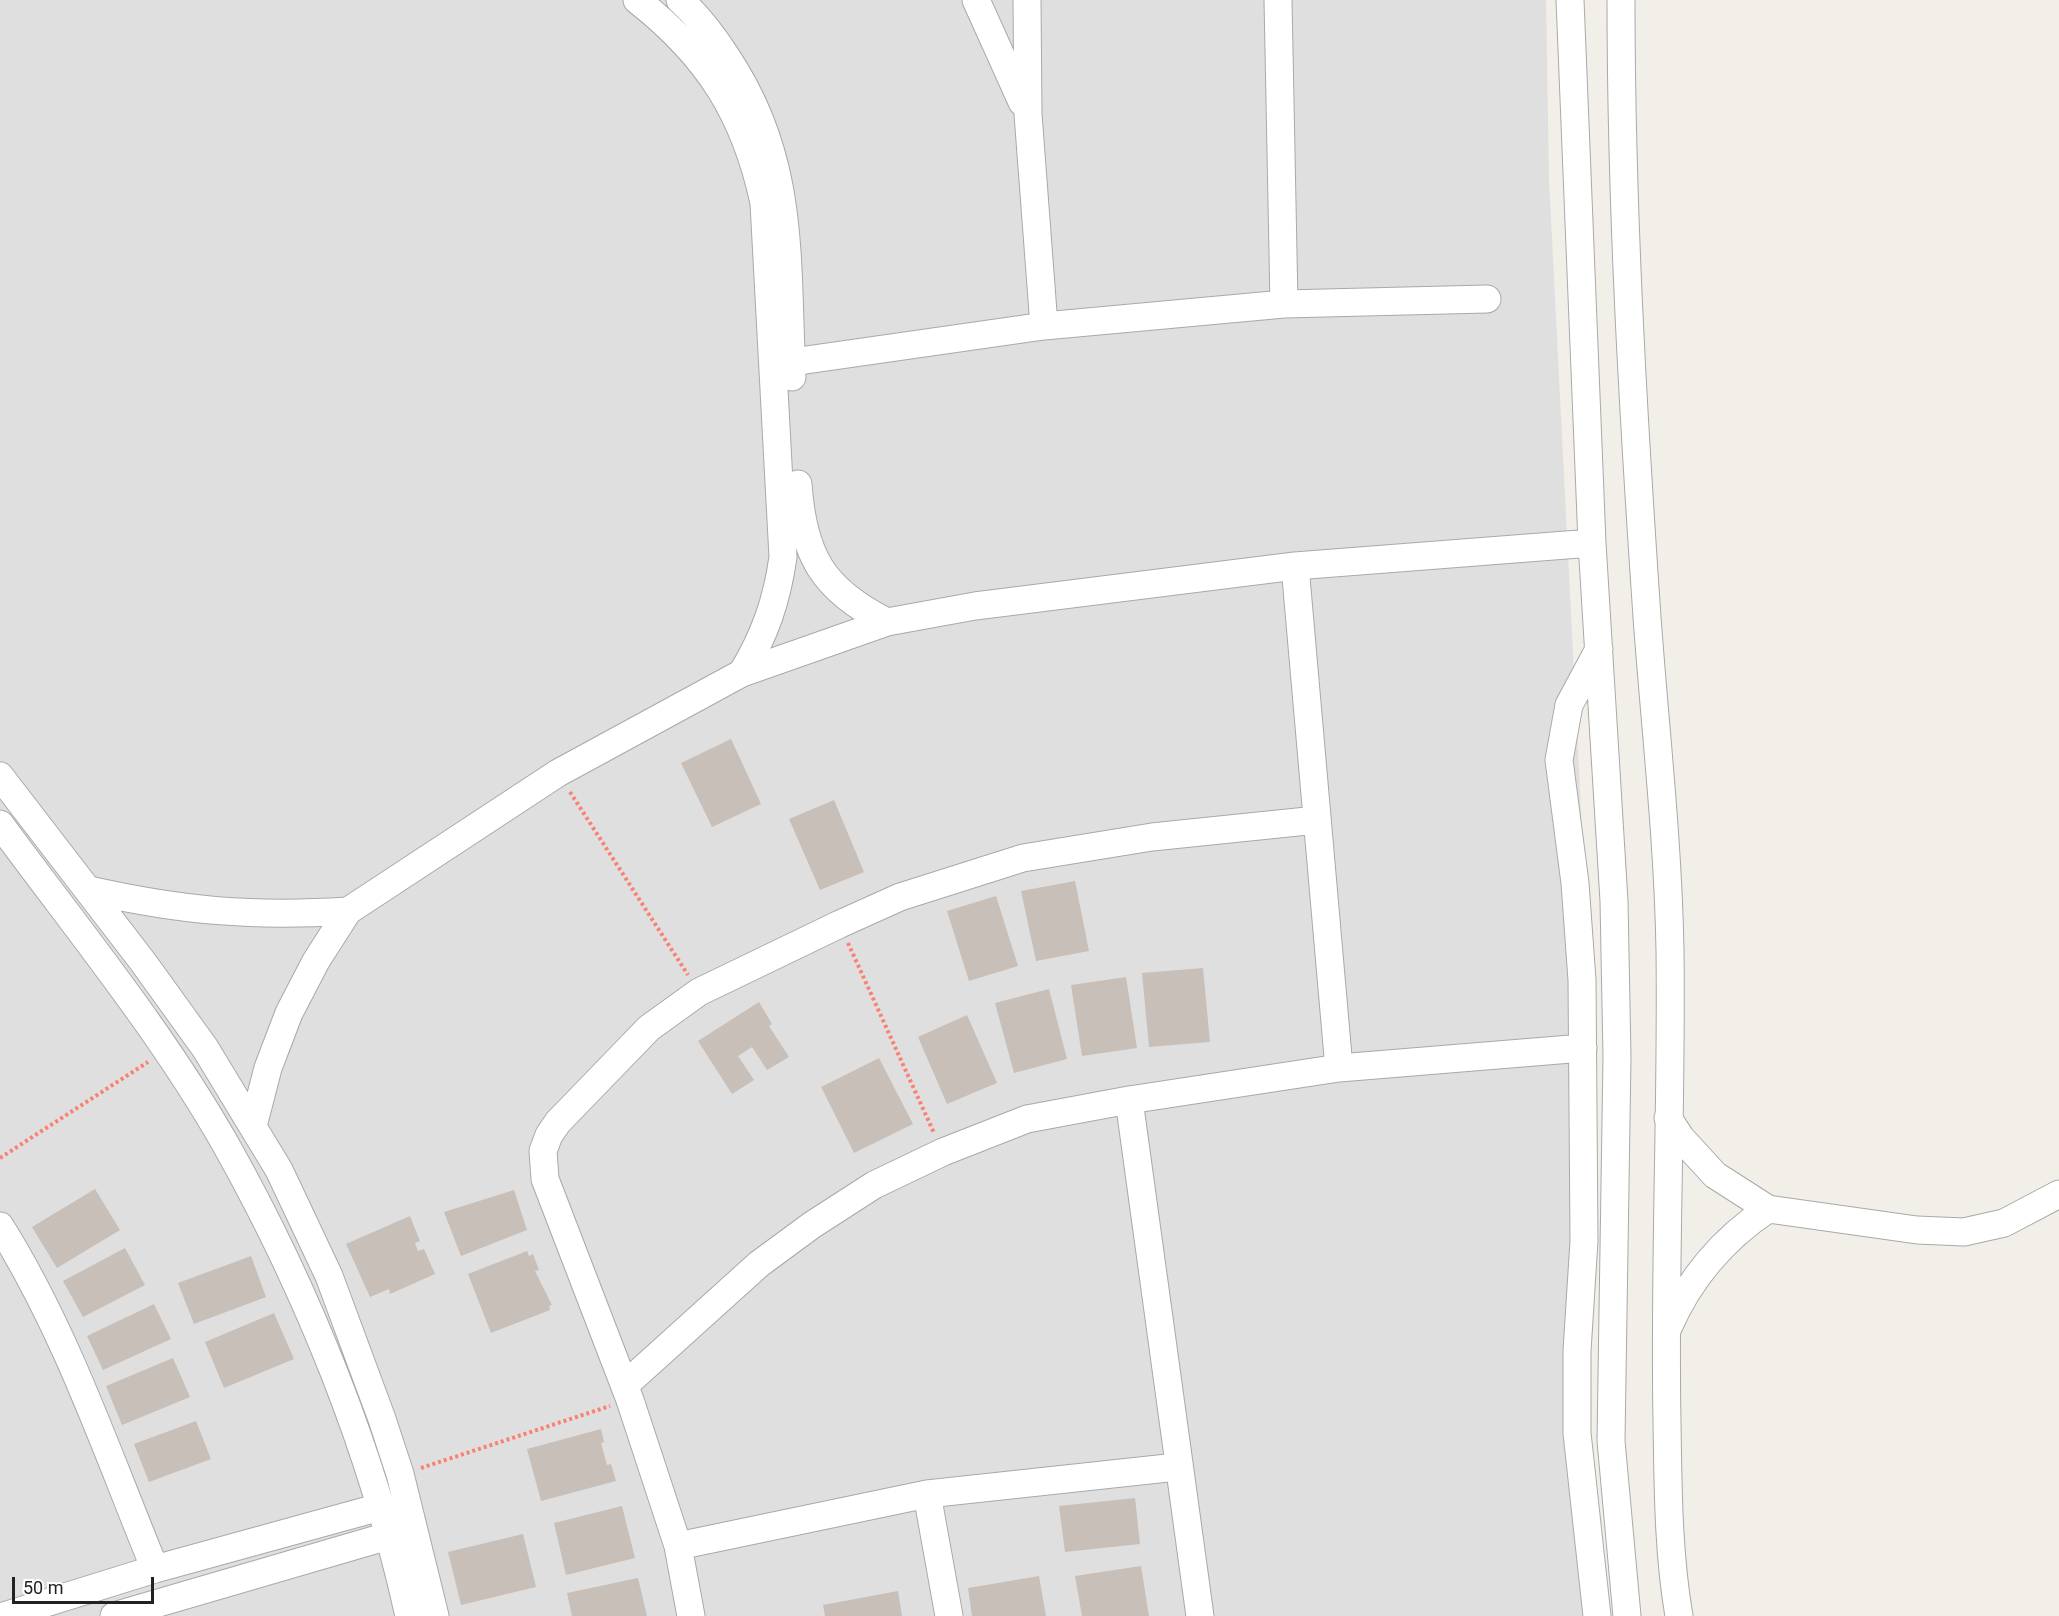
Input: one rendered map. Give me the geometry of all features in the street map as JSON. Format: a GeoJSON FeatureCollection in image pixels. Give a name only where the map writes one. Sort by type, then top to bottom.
{"type":"FeatureCollection","features":[{"type":"Feature","properties":{"kind":"street"},"geometry":{"type":"LineString","coordinates":[[636,0],[668,25],[722,91],[741,126],[755,164],[764,203],[791,515],[827,581],[845,597],[887,622]]}},
{"type":"Feature","properties":{"kind":"street"},"geometry":{"type":"LineString","coordinates":[[680,0],[703,24],[734,66],[758,113],[778,173],[786,225],[792,362],[791,515],[779,588],[767,627],[742,673]]}},
{"type":"Feature","properties":{"kind":"street"},"geometry":{"type":"LineString","coordinates":[[976,0],[1028,114]]}},
{"type":"Feature","properties":{"kind":"street"},"geometry":{"type":"LineString","coordinates":[[1027,0],[1028,114],[1044,326]]}},
{"type":"Feature","properties":{"kind":"street"},"geometry":{"type":"LineString","coordinates":[[1278,0],[1284,304]]}},
{"type":"Feature","properties":{"kind":"street"},"geometry":{"type":"LineString","coordinates":[[1570,0],[1592,543],[1616,970],[1611,1441],[1626,1616]]}},
{"type":"Feature","properties":{"kind":"street"},"geometry":{"type":"LineString","coordinates":[[1621,0],[1621,86],[1631,365],[1647,611],[1664,802],[1670,951],[1665,1334],[1669,1514],[1678,1616]]}},
{"type":"Feature","properties":{"kind":"street"},"geometry":{"type":"LineString","coordinates":[[792,362],[1044,326],[1284,304],[1487,299]]}},
{"type":"Feature","properties":{"kind":"street"},"geometry":{"type":"LineString","coordinates":[[253,1126],[268,1068],[289,1013],[316,961],[348,911],[558,773],[742,673],[887,622],[975,606],[1295,566],[1592,543]]}},
{"type":"Feature","properties":{"kind":"street"},"geometry":{"type":"LineString","coordinates":[[1295,566],[1339,1068]]}},
{"type":"Feature","properties":{"kind":"street"},"geometry":{"type":"LineString","coordinates":[[1597,1616],[1577,1433],[1577,1352],[1584,1241],[1580,936],[1559,760],[1562,733],[1569,705],[1599,649]]}},
{"type":"Feature","properties":{"kind":"street"},"geometry":{"type":"LineString","coordinates":[[0,776],[89,890],[205,1048],[279,1170],[329,1276],[354,1341],[400,1474],[435,1616]]}},
{"type":"Feature","properties":{"kind":"street"},"geometry":{"type":"LineString","coordinates":[[22,803],[0,821],[166,1050],[225,1144],[299,1290],[349,1416],[380,1507],[409,1616]]}},
{"type":"Feature","properties":{"kind":"street"},"geometry":{"type":"LineString","coordinates":[[691,1616],[678,1546],[628,1392],[545,1179],[543,1151],[558,1122],[649,1028],[699,992],[900,897],[1023,858],[1152,837],[1317,820]]}},
{"type":"Feature","properties":{"kind":"street"},"geometry":{"type":"LineString","coordinates":[[89,890],[152,904],[217,913],[283,915],[348,911]]}},
{"type":"Feature","properties":{"kind":"street"},"geometry":{"type":"LineString","coordinates":[[628,1392],[734,1286],[794,1238],[874,1185],[943,1152],[1027,1119],[1129,1100],[1339,1068],[1583,1048]]}},
{"type":"Feature","properties":{"kind":"street"},"geometry":{"type":"LineString","coordinates":[[1129,1100],[1177,1467],[1200,1616]]}},
{"type":"Feature","properties":{"kind":"street"},"geometry":{"type":"LineString","coordinates":[[1668,1118],[1697,1158],[1715,1175],[1768,1209],[1926,1231],[1964,1232],[2004,1223],[2059,1194]]}},
{"type":"Feature","properties":{"kind":"street"},"geometry":{"type":"LineString","coordinates":[[1665,1334],[1687,1290],[1701,1269],[1733,1235],[1768,1209]]}},
{"type":"Feature","properties":{"kind":"street"},"geometry":{"type":"LineString","coordinates":[[0,1226],[20,1257],[54,1326],[155,1569]]}},
{"type":"Feature","properties":{"kind":"street"},"geometry":{"type":"LineString","coordinates":[[299,1290],[329,1276]]}},
{"type":"Feature","properties":{"kind":"street"},"geometry":{"type":"LineString","coordinates":[[678,1546],[927,1494],[1177,1467]]}},
{"type":"Feature","properties":{"kind":"street"},"geometry":{"type":"LineString","coordinates":[[927,1494],[949,1616]]}},
{"type":"Feature","properties":{"kind":"street"},"geometry":{"type":"LineString","coordinates":[[4,1616],[155,1569],[380,1507]]}},
{"type":"Feature","properties":{"kind":"street"},"geometry":{"type":"LineString","coordinates":[[114,1616],[388,1536]]}},
{"type":"Feature","properties":{"kind":"path"},"geometry":{"type":"LineString","coordinates":[[558,773],[699,992]]}},
{"type":"Feature","properties":{"kind":"path"},"geometry":{"type":"LineString","coordinates":[[840,924],[943,1152]]}},
{"type":"Feature","properties":{"kind":"path"},"geometry":{"type":"LineString","coordinates":[[0,1158],[166,1050]]}},
{"type":"Feature","properties":{"kind":"path"},"geometry":{"type":"LineString","coordinates":[[400,1474],[628,1392]]}},
{"type":"Feature","properties":{"kind":"shaded area"},"geometry":{"type":"Polygon","coordinates":[[[0,0],[1546,0],[1549,179],[1594,1069],[1586,1431],[1604,1616],[0,1616],[0,0]]]}},
{"type":"Feature","properties":{"kind":"building"},"geometry":{"type":"Polygon","coordinates":[[[731,739],[761,804],[712,827],[681,763],[731,739]]]}},
{"type":"Feature","properties":{"kind":"building"},"geometry":{"type":"Polygon","coordinates":[[[834,800],[864,872],[820,890],[789,819],[834,800]]]}},
{"type":"Feature","properties":{"kind":"building"},"geometry":{"type":"Polygon","coordinates":[[[1075,881],[1089,951],[1036,961],[1021,891],[1075,881]]]}},
{"type":"Feature","properties":{"kind":"building"},"geometry":{"type":"Polygon","coordinates":[[[996,896],[1018,966],[969,981],[947,911],[996,896]]]}},
{"type":"Feature","properties":{"kind":"building"},"geometry":{"type":"Polygon","coordinates":[[[1203,968],[1210,1042],[1149,1047],[1142,973],[1203,968]]]}},
{"type":"Feature","properties":{"kind":"building"},"geometry":{"type":"Polygon","coordinates":[[[1126,977],[1137,1048],[1082,1056],[1071,985],[1126,977]]]}},
{"type":"Feature","properties":{"kind":"building"},"geometry":{"type":"Polygon","coordinates":[[[1049,989],[1067,1059],[1014,1073],[995,1003],[1049,989]]]}},
{"type":"Feature","properties":{"kind":"building"},"geometry":{"type":"Polygon","coordinates":[[[759,1002],[772,1024],[769,1026],[789,1057],[767,1070],[752,1047],[738,1056],[754,1080],[732,1094],[698,1041],[759,1002]]]}},
{"type":"Feature","properties":{"kind":"building"},"geometry":{"type":"Polygon","coordinates":[[[967,1015],[997,1083],[947,1104],[918,1037],[967,1015]]]}},
{"type":"Feature","properties":{"kind":"building"},"geometry":{"type":"Polygon","coordinates":[[[879,1058],[913,1124],[854,1153],[821,1087],[879,1058]]]}},
{"type":"Feature","properties":{"kind":"building"},"geometry":{"type":"Polygon","coordinates":[[[95,1189],[120,1230],[57,1268],[32,1227],[95,1189]]]}},
{"type":"Feature","properties":{"kind":"building"},"geometry":{"type":"Polygon","coordinates":[[[514,1190],[527,1230],[461,1256],[444,1212],[514,1190]]]}},
{"type":"Feature","properties":{"kind":"building"},"geometry":{"type":"Polygon","coordinates":[[[410,1216],[420,1241],[415,1243],[418,1251],[424,1249],[435,1274],[390,1294],[389,1289],[370,1297],[346,1244],[410,1216]]]}},
{"type":"Feature","properties":{"kind":"building"},"geometry":{"type":"Polygon","coordinates":[[[125,1248],[145,1285],[83,1317],[63,1281],[125,1248]]]}},
{"type":"Feature","properties":{"kind":"building"},"geometry":{"type":"Polygon","coordinates":[[[527,1251],[529,1256],[533,1254],[539,1270],[535,1271],[552,1305],[549,1306],[550,1310],[491,1333],[468,1274],[527,1251]]]}},
{"type":"Feature","properties":{"kind":"building"},"geometry":{"type":"Polygon","coordinates":[[[251,1256],[266,1297],[194,1324],[178,1283],[251,1256]]]}},
{"type":"Feature","properties":{"kind":"building"},"geometry":{"type":"Polygon","coordinates":[[[154,1304],[171,1339],[103,1370],[87,1336],[154,1304]]]}},
{"type":"Feature","properties":{"kind":"building"},"geometry":{"type":"Polygon","coordinates":[[[274,1313],[294,1359],[224,1388],[205,1342],[274,1313]]]}},
{"type":"Feature","properties":{"kind":"building"},"geometry":{"type":"Polygon","coordinates":[[[173,1358],[190,1397],[122,1425],[106,1386],[173,1358]]]}},
{"type":"Feature","properties":{"kind":"building"},"geometry":{"type":"Polygon","coordinates":[[[196,1421],[211,1459],[149,1482],[134,1444],[196,1421]]]}},
{"type":"Feature","properties":{"kind":"building"},"geometry":{"type":"Polygon","coordinates":[[[601,1429],[604,1442],[601,1443],[607,1465],[611,1464],[616,1481],[541,1501],[527,1449],[601,1429]]]}},
{"type":"Feature","properties":{"kind":"building"},"geometry":{"type":"Polygon","coordinates":[[[1135,1498],[1140,1544],[1065,1552],[1059,1506],[1135,1498]]]}},
{"type":"Feature","properties":{"kind":"building"},"geometry":{"type":"Polygon","coordinates":[[[622,1506],[635,1558],[566,1575],[554,1523],[622,1506]]]}},
{"type":"Feature","properties":{"kind":"building"},"geometry":{"type":"Polygon","coordinates":[[[523,1534],[536,1587],[461,1605],[448,1552],[523,1534]]]}},
{"type":"Feature","properties":{"kind":"building"},"geometry":{"type":"Polygon","coordinates":[[[1141,1566],[1149,1616],[1082,1616],[1075,1576],[1141,1566]]]}},
{"type":"Feature","properties":{"kind":"building"},"geometry":{"type":"Polygon","coordinates":[[[1039,1576],[1046,1616],[972,1616],[968,1588],[1039,1576]]]}},
{"type":"Feature","properties":{"kind":"building"},"geometry":{"type":"Polygon","coordinates":[[[638,1578],[647,1616],[572,1616],[567,1593],[638,1578]]]}},
{"type":"Feature","properties":{"kind":"building"},"geometry":{"type":"Polygon","coordinates":[[[898,1591],[902,1616],[825,1616],[823,1605],[898,1591]]]}}]}
